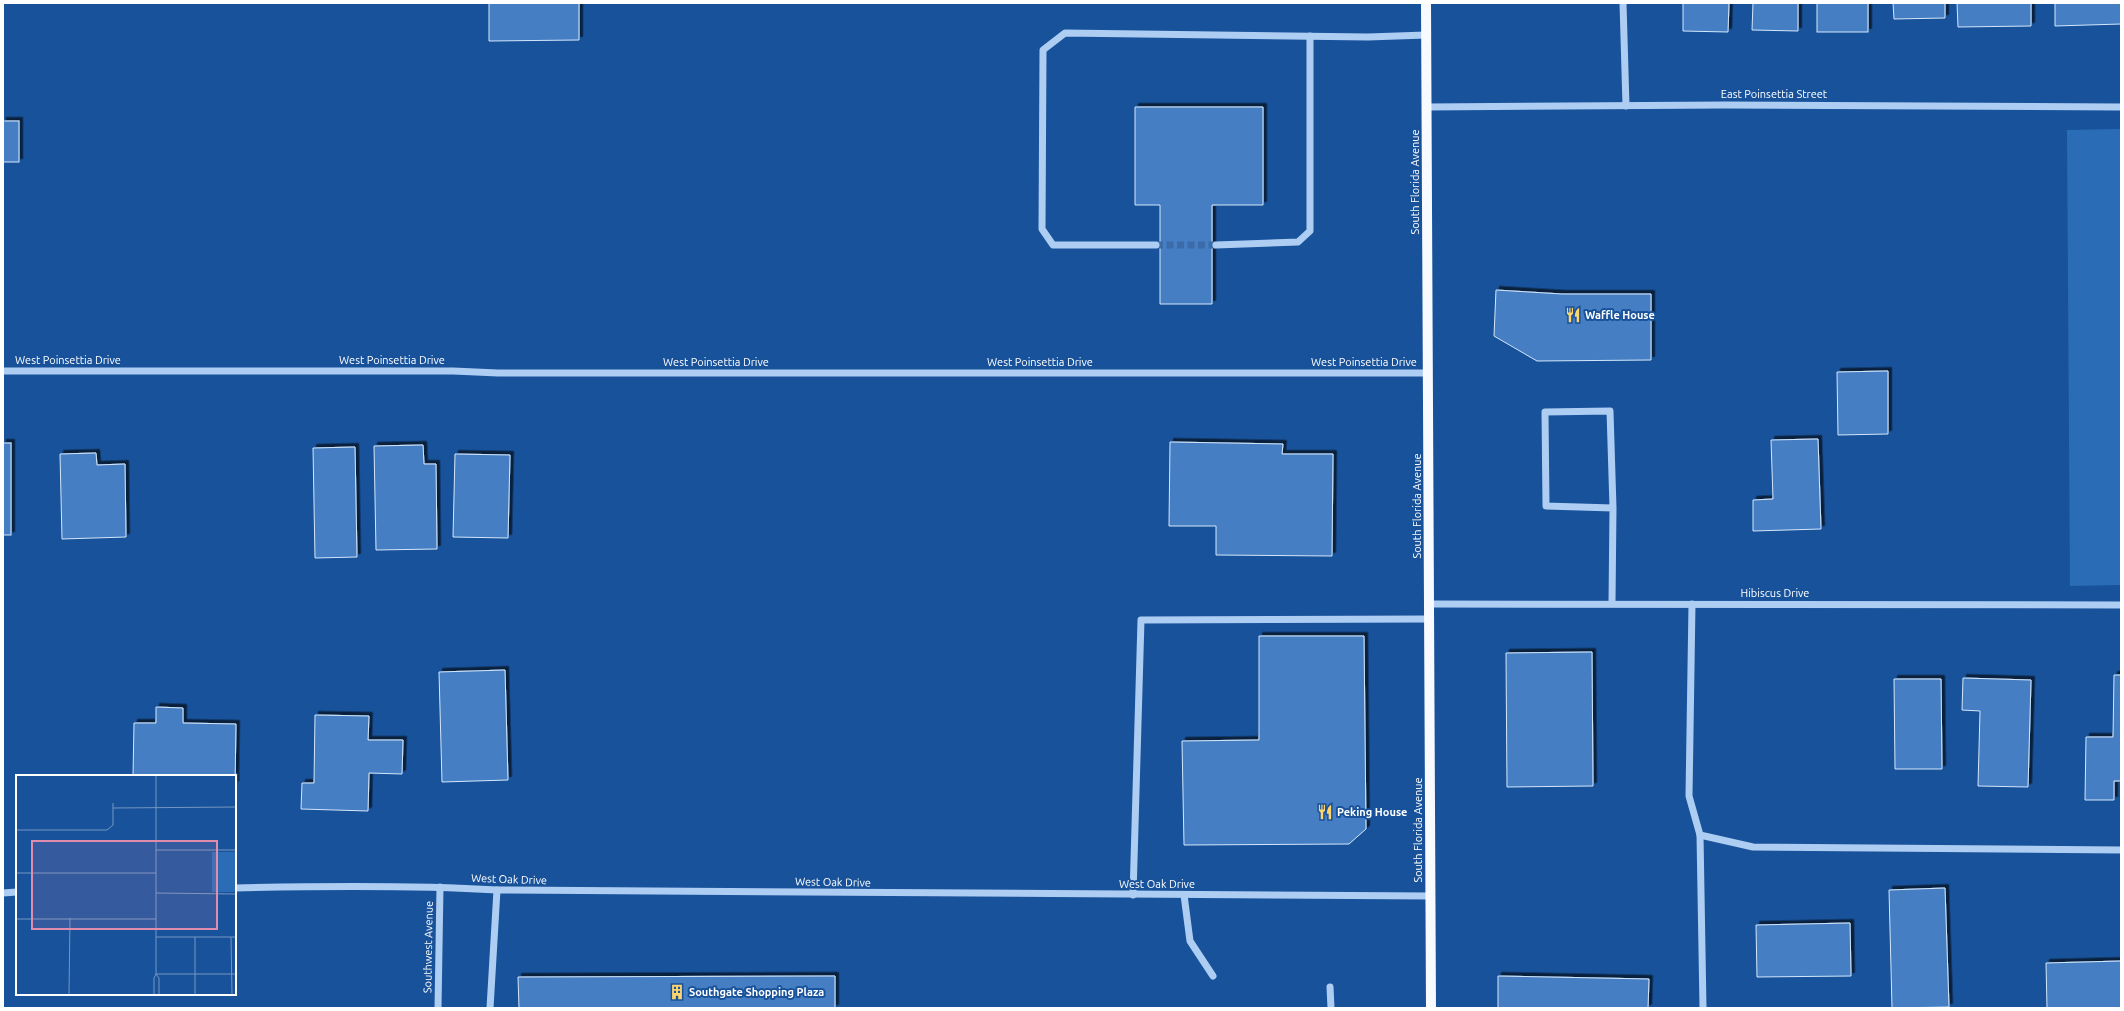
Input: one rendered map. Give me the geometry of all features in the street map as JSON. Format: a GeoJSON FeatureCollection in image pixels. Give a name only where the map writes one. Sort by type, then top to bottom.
{"type":"FeatureCollection","features":[{"type":"Feature","properties":{"kind":"main road","name":"South Florida Avenue"},"geometry":{"type":"LineString","coordinates":[[1426,3],[1431,1008]]}},
{"type":"Feature","properties":{"kind":"street"},"geometry":{"type":"LineString","coordinates":[[1624,3],[1626,106]]}},
{"type":"Feature","properties":{"kind":"street"},"geometry":{"type":"LineString","coordinates":[[1156,246],[1053,245],[1042,229],[1043,50],[1065,33],[1310,36],[1426,35]]}},
{"type":"Feature","properties":{"kind":"street"},"geometry":{"type":"LineString","coordinates":[[1216,246],[1298,242],[1310,232],[1310,36]]}},
{"type":"Feature","properties":{"kind":"street","name":"East Poinsettia Street"},"geometry":{"type":"LineString","coordinates":[[1427,107],[2121,107]]}},
{"type":"Feature","properties":{"kind":"street","name":"West Poinsettia Drive"},"geometry":{"type":"LineString","coordinates":[[3,371],[454,371],[498,373],[1428,373]]}},
{"type":"Feature","properties":{"kind":"street"},"geometry":{"type":"LineString","coordinates":[[1612,603],[1613,508],[1610,411],[1545,412],[1546,506],[1613,508]]}},
{"type":"Feature","properties":{"kind":"street","name":"Hibiscus Drive"},"geometry":{"type":"LineString","coordinates":[[1430,604],[1612,603],[2121,605]]}},
{"type":"Feature","properties":{"kind":"street"},"geometry":{"type":"LineString","coordinates":[[1692,604],[1689,796],[1700,835],[1703,1008]]}},
{"type":"Feature","properties":{"kind":"street"},"geometry":{"type":"LineString","coordinates":[[1133,895],[1141,620],[1430,619]]}},
{"type":"Feature","properties":{"kind":"street"},"geometry":{"type":"LineString","coordinates":[[1700,835],[1753,847],[2121,850]]}},
{"type":"Feature","properties":{"kind":"street","name":"West Oak Drive"},"geometry":{"type":"LineString","coordinates":[[236,888],[323,886],[440,887],[497,890],[1431,896]]}},
{"type":"Feature","properties":{"kind":"street","name":"Southwest Avenue"},"geometry":{"type":"LineString","coordinates":[[438,1008],[440,887]]}},
{"type":"Feature","properties":{"kind":"street"},"geometry":{"type":"LineString","coordinates":[[490,1008],[497,890]]}},
{"type":"Feature","properties":{"kind":"street"},"geometry":{"type":"LineString","coordinates":[[3,892],[16,892]]}},
{"type":"Feature","properties":{"kind":"street"},"geometry":{"type":"LineString","coordinates":[[1184,895],[1190,941],[1214,976]]}},
{"type":"Feature","properties":{"kind":"street"},"geometry":{"type":"LineString","coordinates":[[1330,987],[1331,1008]]}},
{"type":"Feature","properties":{"kind":"shaded area"},"geometry":{"type":"Polygon","coordinates":[[[2121,129],[2121,585],[2070,586],[2067,130],[2121,129]]]}},
{"type":"Feature","properties":{"kind":"building"},"geometry":{"type":"Polygon","coordinates":[[[489,3],[579,3],[579,40],[489,41],[489,3]]]}},
{"type":"Feature","properties":{"kind":"building"},"geometry":{"type":"Polygon","coordinates":[[[1683,3],[1729,3],[1728,32],[1683,31],[1683,3]]]}},
{"type":"Feature","properties":{"kind":"building"},"geometry":{"type":"Polygon","coordinates":[[[1753,3],[1798,3],[1798,31],[1752,30],[1753,3]]]}},
{"type":"Feature","properties":{"kind":"building"},"geometry":{"type":"Polygon","coordinates":[[[1817,3],[1868,3],[1868,32],[1817,32],[1817,3]]]}},
{"type":"Feature","properties":{"kind":"building"},"geometry":{"type":"Polygon","coordinates":[[[1893,3],[1945,3],[1945,18],[1894,19],[1893,3]]]}},
{"type":"Feature","properties":{"kind":"building"},"geometry":{"type":"Polygon","coordinates":[[[1957,3],[2031,3],[2031,26],[1958,27],[1957,3]]]}},
{"type":"Feature","properties":{"kind":"building"},"geometry":{"type":"Polygon","coordinates":[[[2055,3],[2121,3],[2121,24],[2055,26],[2055,3]]]}},
{"type":"Feature","properties":{"kind":"building"},"geometry":{"type":"Polygon","coordinates":[[[1135,107],[1263,107],[1263,205],[1212,205],[1212,304],[1160,304],[1160,205],[1135,205],[1135,107]]]}},
{"type":"Feature","properties":{"kind":"building"},"geometry":{"type":"Polygon","coordinates":[[[3,121],[19,121],[19,162],[3,162],[3,121]]]}},
{"type":"Feature","properties":{"kind":"building","name":"Waffle House"},"geometry":{"type":"Polygon","coordinates":[[[1496,290],[1562,294],[1651,294],[1651,360],[1537,361],[1494,336],[1496,290]]]}},
{"type":"Feature","properties":{"kind":"building"},"geometry":{"type":"Polygon","coordinates":[[[1888,371],[1888,434],[1838,435],[1837,372],[1888,371]]]}},
{"type":"Feature","properties":{"kind":"building"},"geometry":{"type":"Polygon","coordinates":[[[1818,439],[1821,529],[1753,531],[1753,500],[1773,499],[1771,440],[1818,439]]]}},
{"type":"Feature","properties":{"kind":"building"},"geometry":{"type":"Polygon","coordinates":[[[1170,442],[1283,444],[1282,454],[1333,454],[1332,556],[1216,555],[1216,526],[1169,526],[1170,442]]]}},
{"type":"Feature","properties":{"kind":"building"},"geometry":{"type":"Polygon","coordinates":[[[3,443],[11,443],[11,535],[3,535],[3,443]]]}},
{"type":"Feature","properties":{"kind":"building"},"geometry":{"type":"Polygon","coordinates":[[[423,445],[424,464],[436,464],[437,549],[376,550],[374,446],[423,445]]]}},
{"type":"Feature","properties":{"kind":"building"},"geometry":{"type":"Polygon","coordinates":[[[355,447],[357,557],[315,558],[313,448],[355,447]]]}},
{"type":"Feature","properties":{"kind":"building"},"geometry":{"type":"Polygon","coordinates":[[[96,453],[97,465],[125,464],[126,537],[62,539],[60,454],[96,453]]]}},
{"type":"Feature","properties":{"kind":"building"},"geometry":{"type":"Polygon","coordinates":[[[455,454],[510,455],[508,538],[453,537],[455,454]]]}},
{"type":"Feature","properties":{"kind":"building"},"geometry":{"type":"Polygon","coordinates":[[[1259,636],[1364,636],[1366,829],[1349,844],[1184,845],[1182,741],[1259,740],[1259,636]]]}},
{"type":"Feature","properties":{"kind":"building"},"geometry":{"type":"Polygon","coordinates":[[[1592,652],[1593,786],[1507,787],[1506,653],[1592,652]]]}},
{"type":"Feature","properties":{"kind":"building"},"geometry":{"type":"Polygon","coordinates":[[[505,670],[508,780],[442,782],[439,672],[505,670]]]}},
{"type":"Feature","properties":{"kind":"building"},"geometry":{"type":"Polygon","coordinates":[[[2114,675],[2121,675],[2121,781],[2114,781],[2114,800],[2085,800],[2086,737],[2113,737],[2114,675]]]}},
{"type":"Feature","properties":{"kind":"building"},"geometry":{"type":"Polygon","coordinates":[[[1963,678],[2031,680],[2028,787],[1978,786],[1980,711],[1962,710],[1963,678]]]}},
{"type":"Feature","properties":{"kind":"building"},"geometry":{"type":"Polygon","coordinates":[[[1894,679],[1941,679],[1942,769],[1895,769],[1894,679]]]}},
{"type":"Feature","properties":{"kind":"building"},"geometry":{"type":"Polygon","coordinates":[[[156,707],[183,708],[183,723],[236,724],[235,775],[133,775],[134,723],[156,723],[156,707]]]}},
{"type":"Feature","properties":{"kind":"building"},"geometry":{"type":"Polygon","coordinates":[[[315,715],[369,716],[368,740],[403,740],[402,774],[369,773],[368,811],[301,809],[302,783],[314,783],[315,715]]]}},
{"type":"Feature","properties":{"kind":"building"},"geometry":{"type":"Polygon","coordinates":[[[1945,888],[1949,1007],[1892,1008],[1889,890],[1945,888]]]}},
{"type":"Feature","properties":{"kind":"building"},"geometry":{"type":"Polygon","coordinates":[[[1850,923],[1851,976],[1757,977],[1756,925],[1850,923]]]}},
{"type":"Feature","properties":{"kind":"building"},"geometry":{"type":"Polygon","coordinates":[[[2121,961],[2121,1008],[2047,1008],[2046,963],[2121,961]]]}},
{"type":"Feature","properties":{"kind":"building","name":"Southgate Shopping Plaza"},"geometry":{"type":"Polygon","coordinates":[[[835,976],[835,1008],[519,1008],[518,977],[835,976]]]}},
{"type":"Feature","properties":{"kind":"building"},"geometry":{"type":"Polygon","coordinates":[[[1498,976],[1649,979],[1648,1008],[1498,1008],[1498,976]]]}},
{"type":"Feature","properties":{"kind":"tunnel"},"geometry":{"type":"LineString","coordinates":[[1156,245],[1216,245]]}},
{"type":"Feature","properties":{"kind":"place","name":"Waffle House"},"geometry":{"type":"Point","coordinates":[1573,315]}},
{"type":"Feature","properties":{"kind":"place","name":"Peking House"},"geometry":{"type":"Point","coordinates":[1325,812]}},
{"type":"Feature","properties":{"kind":"place","name":"Southgate Shopping Plaza"},"geometry":{"type":"Point","coordinates":[677,992]}}]}
